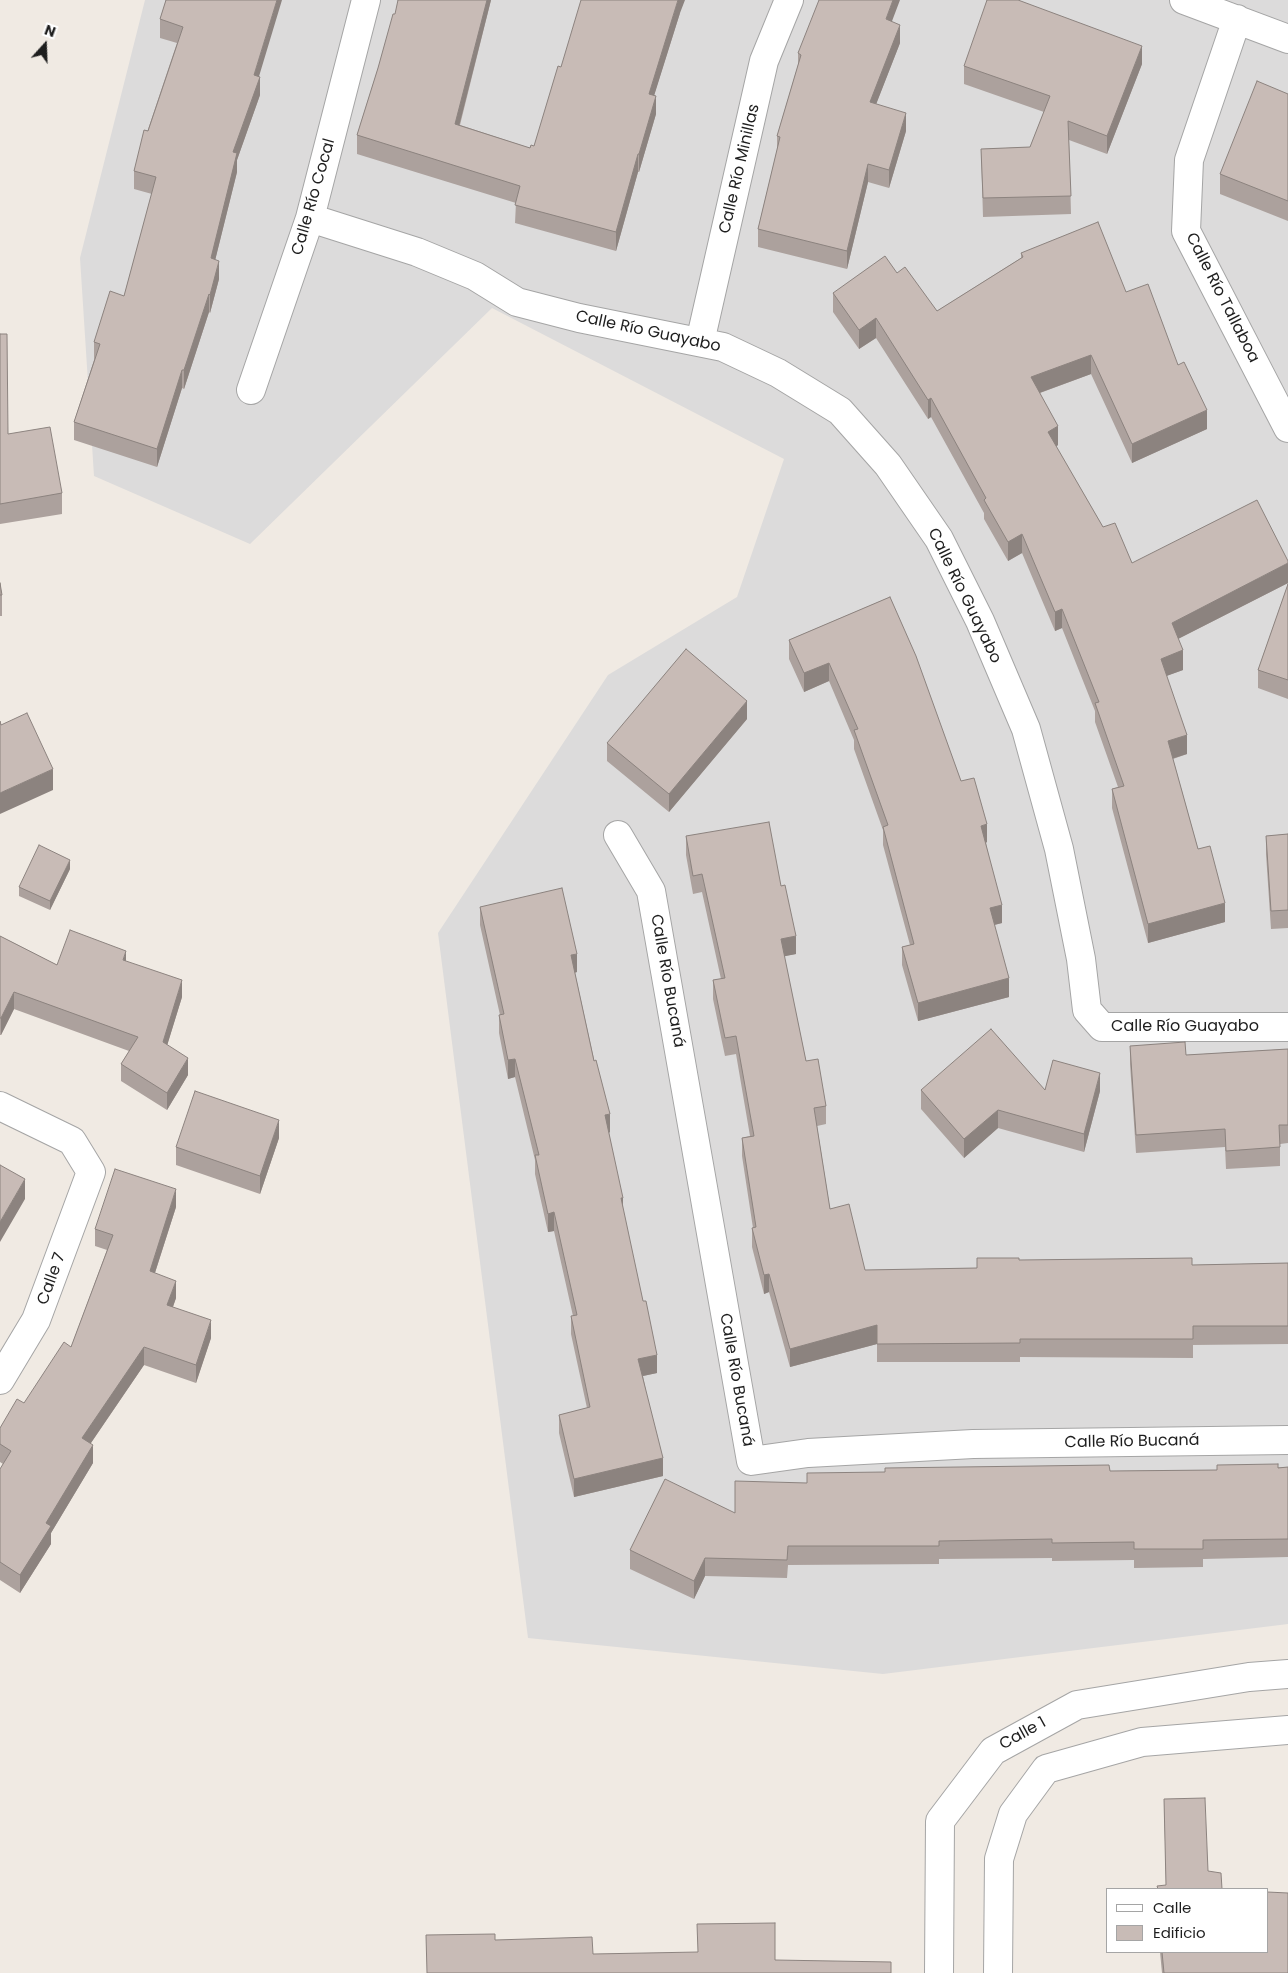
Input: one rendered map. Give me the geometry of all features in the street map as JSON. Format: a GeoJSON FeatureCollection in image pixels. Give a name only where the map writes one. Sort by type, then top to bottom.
{"type":"FeatureCollection","features":[{"type":"Feature","properties":{"kind":"street","name":"Calle Río Cocal"},"geometry":{"type":"LineString","coordinates":[[251,390],[310,218],[366,0]]}},
{"type":"Feature","properties":{"kind":"street","name":"Calle Río Minillas"},"geometry":{"type":"LineString","coordinates":[[700,342],[764,61],[790,0]]}},
{"type":"Feature","properties":{"kind":"street"},"geometry":{"type":"LineString","coordinates":[[1184,0],[1288,39]]}},
{"type":"Feature","properties":{"kind":"street","name":"Calle Río Tallaboa"},"geometry":{"type":"LineString","coordinates":[[1238,20],[1189,160],[1186,231],[1288,428]]}},
{"type":"Feature","properties":{"kind":"street","name":"Calle Río Guayabo"},"geometry":{"type":"LineString","coordinates":[[310,218],[417,252],[474,276],[517,302],[579,318],[723,346],[778,373],[840,411],[888,465],[939,539],[980,621],[1026,729],[1059,849],[1081,959],[1087,1010],[1102,1027],[1288,1027]]}},
{"type":"Feature","properties":{"kind":"street","name":"Calle Río Bucaná"},"geometry":{"type":"LineString","coordinates":[[618,835],[651,891],[751,1462],[808,1453],[972,1444],[1288,1440]]}},
{"type":"Feature","properties":{"kind":"street","name":"Calle 7"},"geometry":{"type":"LineString","coordinates":[[0,1106],[72,1141],[91,1172],[36,1320],[0,1380]]}},
{"type":"Feature","properties":{"kind":"street","name":"Calle 1"},"geometry":{"type":"LineString","coordinates":[[939,1973],[940,1821],[993,1751],[1077,1705],[1248,1677],[1288,1674]]}},
{"type":"Feature","properties":{"kind":"street"},"geometry":{"type":"LineString","coordinates":[[998,1973],[999,1859],[1013,1814],[1046,1769],[1142,1742],[1288,1730]]}},
{"type":"Feature","properties":{"kind":"shaded area"},"geometry":{"type":"Polygon","coordinates":[[[145,0],[1288,0],[1288,1624],[883,1674],[528,1638],[438,933],[608,675],[737,597],[784,459],[492,308],[250,544],[94,476],[80,258],[145,0]]]}},
{"type":"Feature","properties":{"kind":"building"},"geometry":{"type":"Polygon","coordinates":[[[166,0],[277,0],[254,75],[260,77],[233,152],[237,153],[211,258],[219,261],[210,295],[184,370],[182,370],[157,449],[74,422],[100,344],[94,342],[110,291],[124,296],[156,177],[134,171],[144,130],[148,131],[183,27],[160,19],[166,0]]]}},
{"type":"Feature","properties":{"kind":"building"},"geometry":{"type":"Polygon","coordinates":[[[398,0],[487,0],[455,124],[530,148],[531,145],[534,146],[558,66],[561,67],[581,0],[678,0],[649,94],[656,96],[616,232],[515,205],[520,186],[357,135],[398,0]]]}},
{"type":"Feature","properties":{"kind":"building"},"geometry":{"type":"Polygon","coordinates":[[[819,0],[893,0],[886,19],[900,25],[870,102],[906,113],[889,170],[868,164],[847,251],[758,229],[780,137],[777,136],[801,55],[798,53],[819,0]]]}},
{"type":"Feature","properties":{"kind":"building"},"geometry":{"type":"Polygon","coordinates":[[[987,0],[1018,0],[1142,46],[1107,136],[1068,121],[1071,196],[983,198],[981,149],[1030,147],[1050,96],[964,66],[987,0]]]}},
{"type":"Feature","properties":{"kind":"building"},"geometry":{"type":"Polygon","coordinates":[[[1257,81],[1288,94],[1288,201],[1220,174],[1257,81]]]}},
{"type":"Feature","properties":{"kind":"building"},"geometry":{"type":"Polygon","coordinates":[[[1098,222],[1126,292],[1148,284],[1178,365],[1184,362],[1207,410],[1132,444],[1091,355],[1031,377],[1058,426],[1048,432],[1103,527],[1115,523],[1132,563],[1257,500],[1288,561],[1288,563],[1172,623],[1183,650],[1161,659],[1187,735],[1168,741],[1198,849],[1210,846],[1225,903],[1148,924],[1112,789],[1124,786],[1095,703],[1099,702],[1062,609],[1055,612],[1022,534],[1008,542],[931,398],[928,400],[876,318],[859,330],[833,293],[885,256],[897,273],[905,267],[937,311],[1023,257],[1021,253],[1098,222]]]}},
{"type":"Feature","properties":{"kind":"building"},"geometry":{"type":"Polygon","coordinates":[[[0,334],[7,334],[8,434],[50,427],[62,493],[0,504],[0,334]]]}},
{"type":"Feature","properties":{"kind":"building"},"geometry":{"type":"Polygon","coordinates":[[[1288,584],[1288,680],[1258,670],[1288,584]]]}},
{"type":"Feature","properties":{"kind":"building"},"geometry":{"type":"Polygon","coordinates":[[[890,597],[916,656],[961,781],[974,778],[987,824],[981,826],[1002,905],[990,908],[1009,978],[918,1003],[902,947],[914,944],[883,827],[888,825],[854,730],[858,729],[829,663],[804,673],[789,640],[890,597]]]}},
{"type":"Feature","properties":{"kind":"building"},"geometry":{"type":"Polygon","coordinates":[[[686,649],[747,701],[669,794],[607,743],[686,649]]]}},
{"type":"Feature","properties":{"kind":"building"},"geometry":{"type":"Polygon","coordinates":[[[27,713],[53,769],[0,793],[0,721],[1,725],[27,713]]]}},
{"type":"Feature","properties":{"kind":"building"},"geometry":{"type":"Polygon","coordinates":[[[769,822],[781,886],[785,885],[796,936],[781,939],[806,1061],[818,1059],[826,1106],[814,1108],[830,1209],[849,1204],[865,1270],[977,1268],[977,1258],[1019,1258],[1019,1260],[1192,1258],[1192,1265],[1288,1263],[1288,1326],[1193,1326],[1193,1339],[1020,1339],[1020,1343],[877,1344],[877,1325],[790,1349],[769,1274],[764,1275],[752,1228],[756,1227],[742,1138],[754,1136],[736,1036],[725,1038],[713,980],[725,978],[702,874],[693,876],[686,836],[769,822]]]}},
{"type":"Feature","properties":{"kind":"building"},"geometry":{"type":"Polygon","coordinates":[[[1288,834],[1288,910],[1271,911],[1266,836],[1288,834]]]}},
{"type":"Feature","properties":{"kind":"building"},"geometry":{"type":"Polygon","coordinates":[[[39,845],[70,860],[50,901],[19,887],[39,845]]]}},
{"type":"Feature","properties":{"kind":"building"},"geometry":{"type":"Polygon","coordinates":[[[562,888],[577,954],[571,955],[594,1061],[596,1060],[610,1114],[605,1115],[623,1198],[621,1198],[643,1301],[646,1301],[657,1355],[638,1359],[663,1458],[574,1479],[559,1415],[590,1407],[571,1316],[577,1315],[554,1212],[548,1214],[535,1155],[539,1155],[515,1059],[508,1060],[499,1015],[504,1014],[480,907],[562,888]]]}},
{"type":"Feature","properties":{"kind":"building"},"geometry":{"type":"Polygon","coordinates":[[[70,930],[126,951],[123,960],[182,980],[163,1042],[188,1058],[167,1093],[121,1064],[138,1037],[14,992],[0,1018],[0,936],[57,965],[70,930]]]}},
{"type":"Feature","properties":{"kind":"building"},"geometry":{"type":"Polygon","coordinates":[[[991,1029],[1045,1090],[1053,1060],[1100,1073],[1084,1134],[998,1110],[964,1139],[921,1090],[991,1029]]]}},
{"type":"Feature","properties":{"kind":"building"},"geometry":{"type":"Polygon","coordinates":[[[1185,1042],[1186,1055],[1288,1049],[1288,1125],[1279,1125],[1280,1147],[1226,1151],[1225,1129],[1136,1135],[1130,1046],[1185,1042]]]}},
{"type":"Feature","properties":{"kind":"building"},"geometry":{"type":"Polygon","coordinates":[[[195,1091],[279,1120],[260,1176],[176,1147],[195,1091]]]}},
{"type":"Feature","properties":{"kind":"building"},"geometry":{"type":"Polygon","coordinates":[[[0,1165],[25,1179],[0,1222],[0,1165]]]}},
{"type":"Feature","properties":{"kind":"building"},"geometry":{"type":"Polygon","coordinates":[[[115,1169],[176,1189],[150,1271],[176,1281],[167,1305],[211,1320],[196,1365],[144,1347],[82,1438],[93,1445],[46,1523],[51,1526],[20,1575],[0,1562],[0,1469],[11,1451],[0,1444],[0,1428],[17,1399],[24,1403],[64,1342],[71,1347],[113,1235],[95,1229],[115,1169]]]}},
{"type":"Feature","properties":{"kind":"building"},"geometry":{"type":"Polygon","coordinates":[[[1278,1464],[1278,1468],[1288,1467],[1288,1539],[1203,1540],[1203,1549],[1134,1549],[1134,1542],[1052,1543],[1052,1539],[939,1541],[939,1546],[788,1546],[787,1560],[705,1558],[694,1581],[630,1550],[665,1479],[735,1513],[735,1481],[807,1483],[807,1473],[885,1472],[885,1468],[1109,1465],[1110,1471],[1217,1470],[1217,1465],[1278,1464]]]}},
{"type":"Feature","properties":{"kind":"building"},"geometry":{"type":"Polygon","coordinates":[[[1205,1798],[1208,1871],[1221,1873],[1222,1888],[1158,1888],[1157,1886],[1166,1885],[1164,1799],[1205,1798]]]}},
{"type":"Feature","properties":{"kind":"building"},"geometry":{"type":"Polygon","coordinates":[[[1268,1892],[1288,1893],[1288,1973],[1164,1973],[1162,1953],[1268,1953],[1268,1892]]]}},
{"type":"Feature","properties":{"kind":"building"},"geometry":{"type":"Polygon","coordinates":[[[775,1923],[775,1960],[891,1962],[891,1973],[427,1973],[426,1935],[495,1934],[495,1940],[592,1937],[593,1954],[698,1952],[697,1924],[775,1923]]]}}]}
